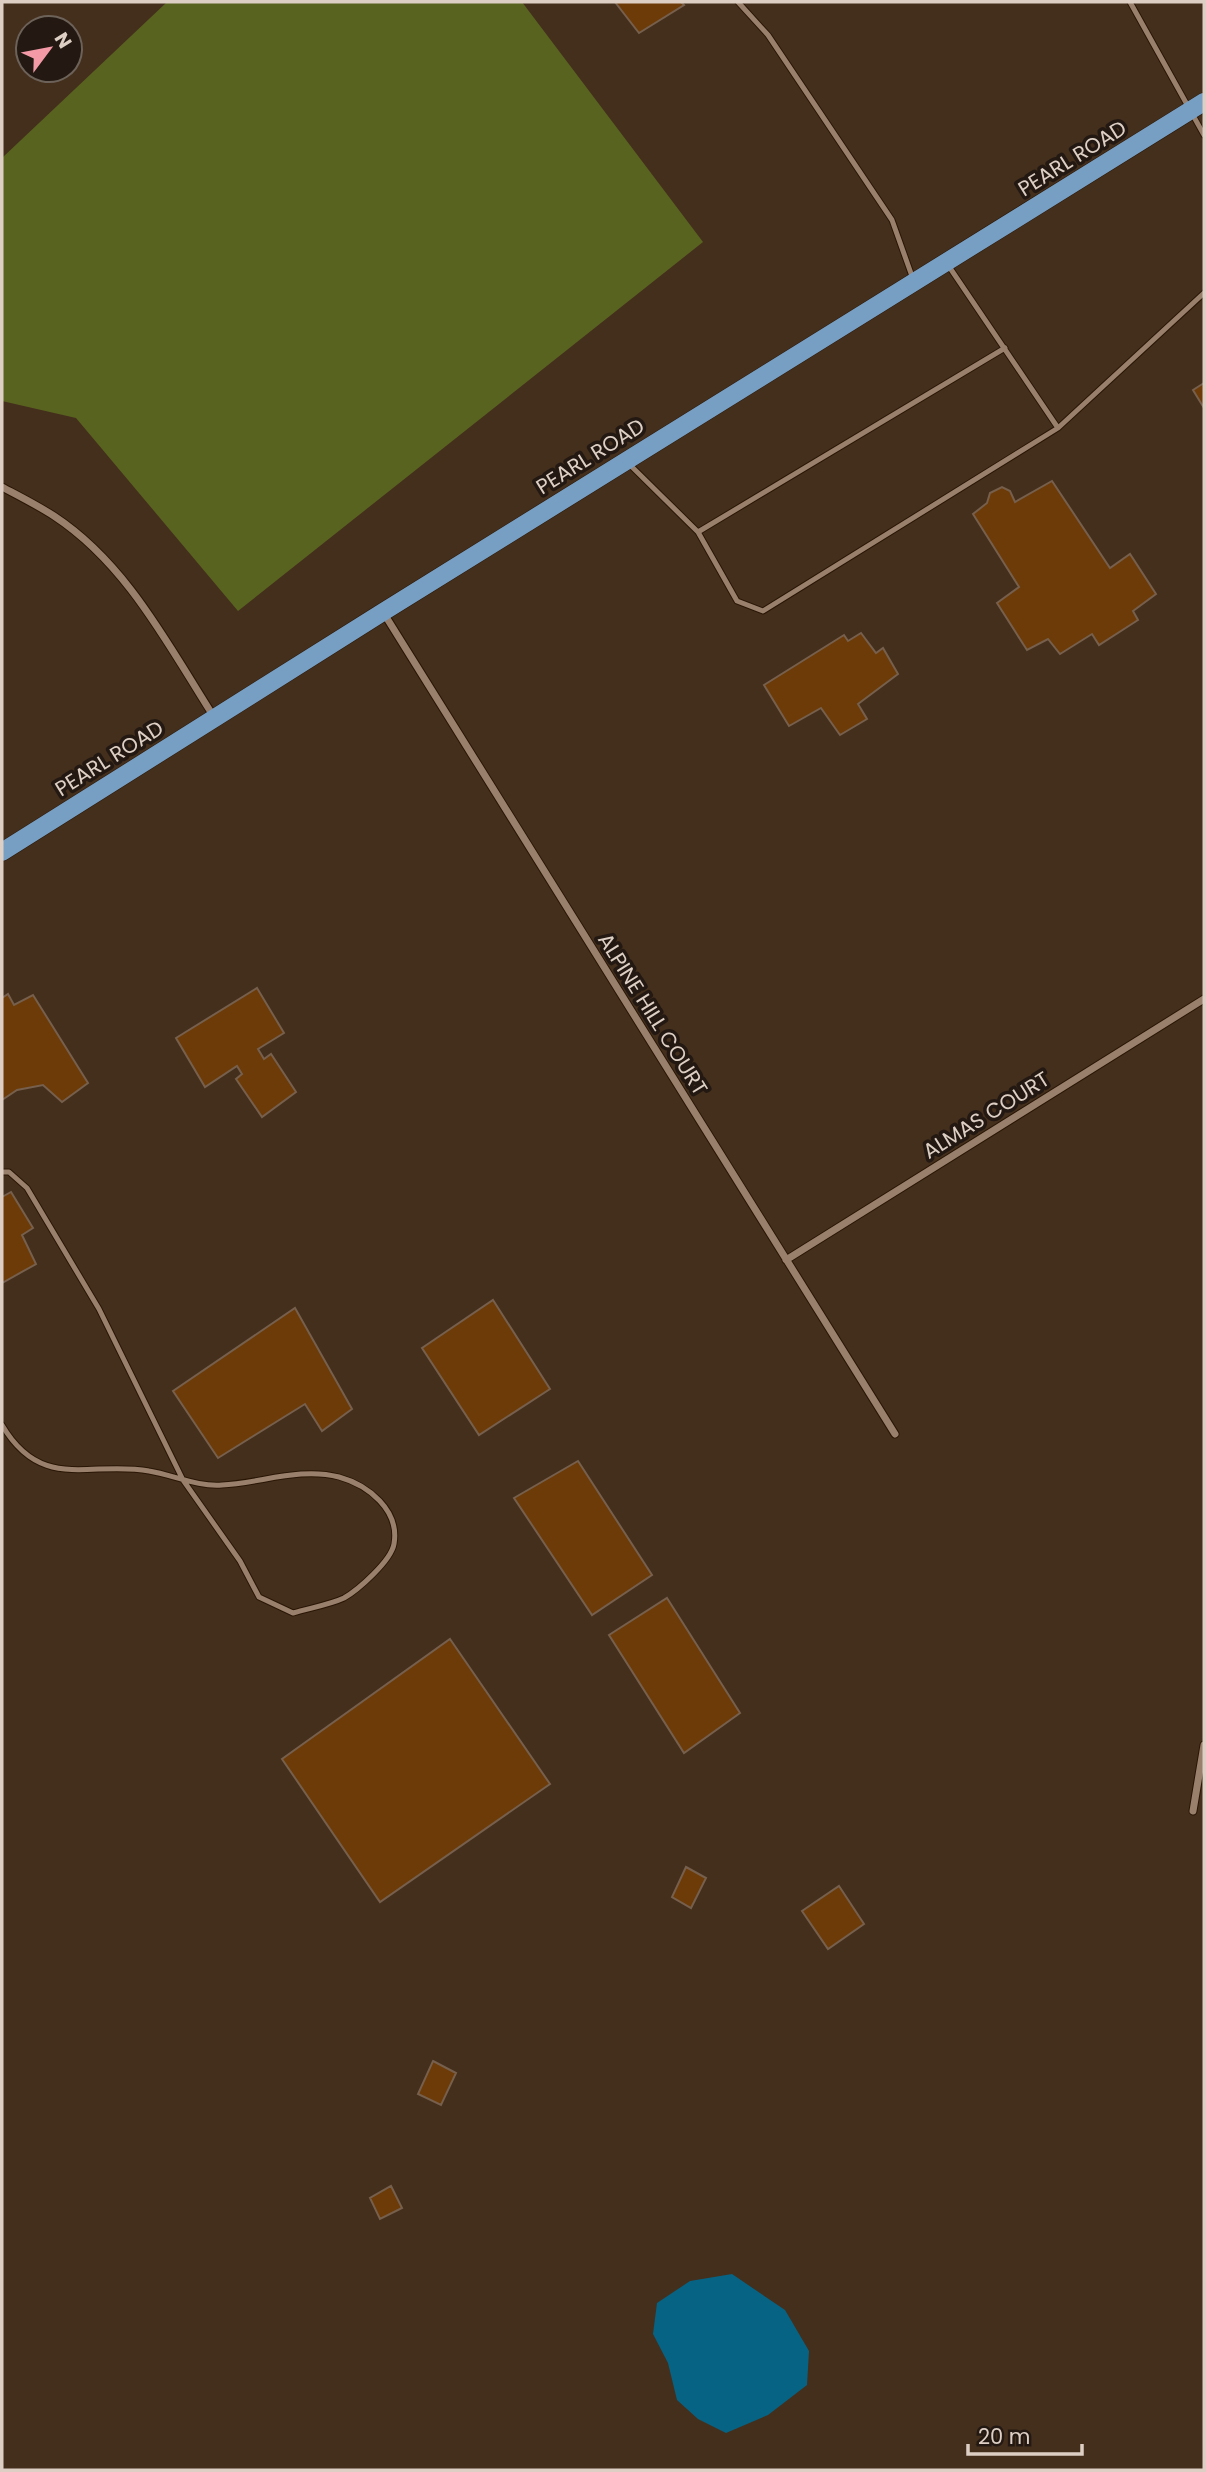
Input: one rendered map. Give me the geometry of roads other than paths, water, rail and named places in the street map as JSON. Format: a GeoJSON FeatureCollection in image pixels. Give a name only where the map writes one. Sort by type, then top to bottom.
{"type":"FeatureCollection","features":[{"type":"Feature","properties":{"kind":"main road","name":"PEARL ROAD"},"geometry":{"type":"LineString","coordinates":[[2,852],[1198,106]]}},
{"type":"Feature","properties":{"kind":"street"},"geometry":{"type":"LineString","coordinates":[[2,486],[54,516],[101,554],[137,595],[215,718]]}},
{"type":"Feature","properties":{"kind":"street","name":"ALPINE HILL COURT"},"geometry":{"type":"LineString","coordinates":[[383,612],[895,1434]]}},
{"type":"Feature","properties":{"kind":"street","name":"ALMAS COURT"},"geometry":{"type":"LineString","coordinates":[[786,1260],[1204,999]]}},
{"type":"Feature","properties":{"kind":"street"},"geometry":{"type":"LineString","coordinates":[[1193,1811],[1204,1745]]}},
{"type":"Feature","properties":{"kind":"lane"},"geometry":{"type":"LineString","coordinates":[[738,2],[768,35],[892,220],[914,282]]}},
{"type":"Feature","properties":{"kind":"lane"},"geometry":{"type":"LineString","coordinates":[[1130,2],[1198,106],[1204,135]]}},
{"type":"Feature","properties":{"kind":"lane"},"geometry":{"type":"LineString","coordinates":[[946,262],[1058,428]]}},
{"type":"Feature","properties":{"kind":"lane"},"geometry":{"type":"LineString","coordinates":[[626,461],[698,532],[737,601],[764,611],[1058,428],[1204,293]]}},
{"type":"Feature","properties":{"kind":"lane"},"geometry":{"type":"LineString","coordinates":[[698,532],[1005,348]]}},
{"type":"Feature","properties":{"kind":"lane"},"geometry":{"type":"LineString","coordinates":[[2,1172],[9,1172],[27,1188],[99,1309],[183,1480],[240,1560],[259,1597],[293,1613],[344,1598],[377,1571],[394,1545],[391,1516],[374,1493],[340,1477],[308,1472],[220,1486],[183,1480],[148,1470],[65,1471],[46,1466],[25,1452],[2,1424]]}},
{"type":"Feature","properties":{"kind":"water"},"geometry":{"type":"Polygon","coordinates":[[[732,2274],[785,2310],[809,2351],[807,2385],[768,2415],[726,2433],[698,2419],[677,2400],[668,2363],[653,2334],[657,2303],[690,2281],[732,2274]]]}}]}
